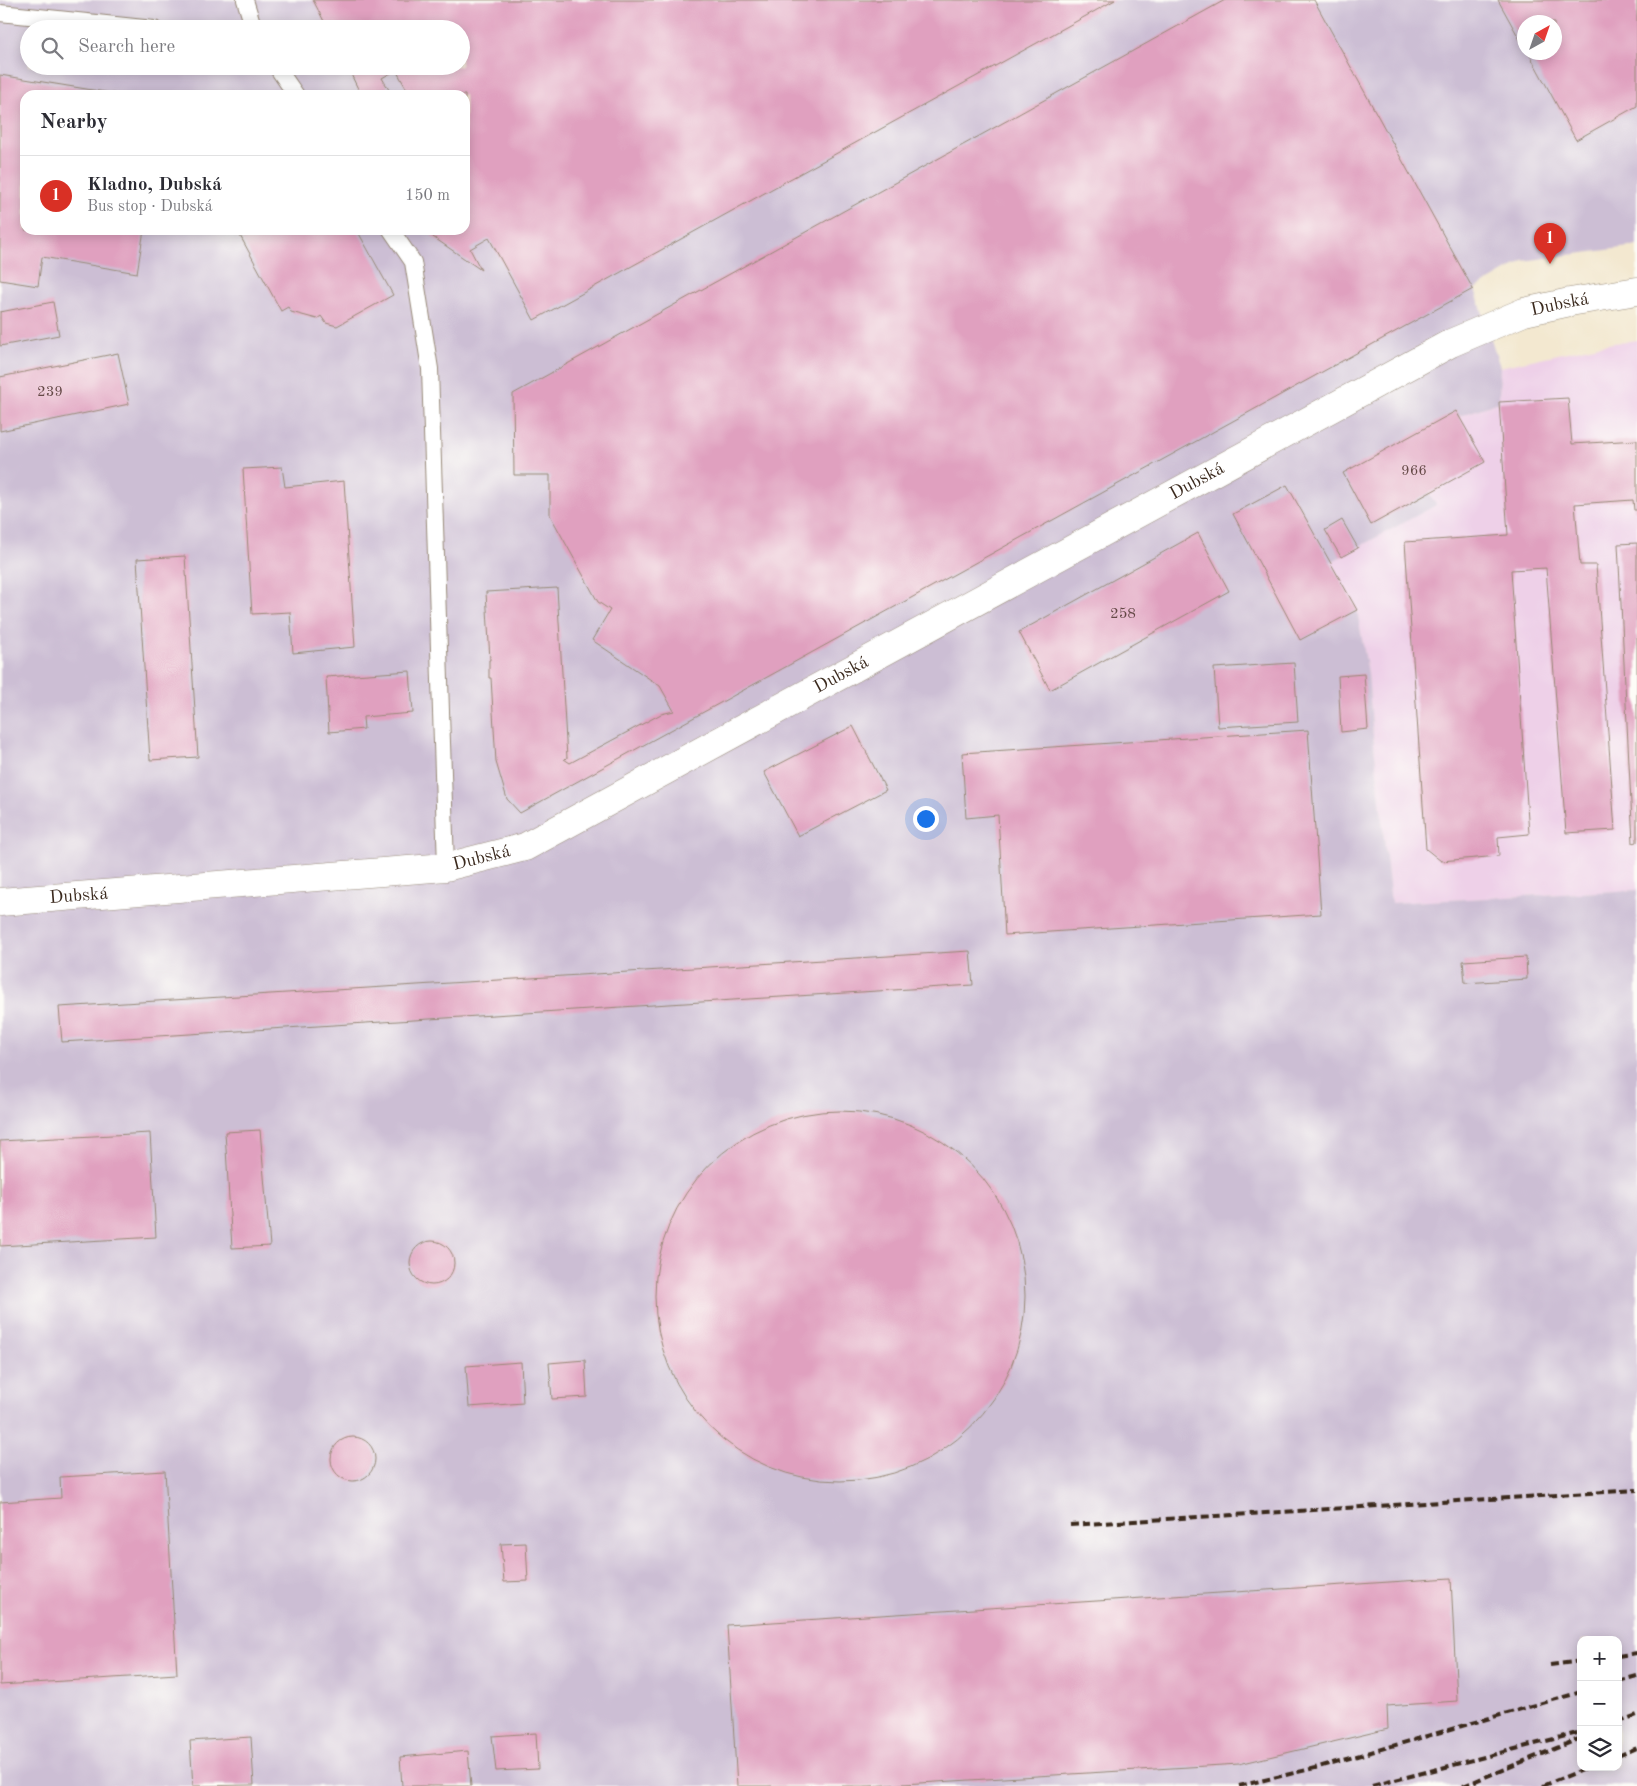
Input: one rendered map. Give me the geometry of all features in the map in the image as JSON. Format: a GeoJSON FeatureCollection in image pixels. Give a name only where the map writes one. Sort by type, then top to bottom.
{"type":"FeatureCollection","features":[{"type":"Feature","properties":{"kind":"street","name":"Dubská"},"geometry":{"type":"LineString","coordinates":[[0,902],[446,867],[524,847],[1451,342],[1524,312],[1637,291]]}},
{"type":"Feature","properties":{"kind":"lane"},"geometry":{"type":"LineString","coordinates":[[245,0],[251,20]]}},
{"type":"Feature","properties":{"kind":"lane"},"geometry":{"type":"LineString","coordinates":[[0,13],[67,20]]}},
{"type":"Feature","properties":{"kind":"lane"},"geometry":{"type":"LineString","coordinates":[[282,75],[293,90]]}},
{"type":"Feature","properties":{"kind":"lane"},"geometry":{"type":"LineString","coordinates":[[394,235],[413,262],[430,369],[446,867]]}},
{"type":"Feature","properties":{"kind":"shaded area"},"geometry":{"type":"Polygon","coordinates":[[[0,0],[1637,0],[1637,246],[1523,261],[1475,289],[1500,367],[1499,402],[1459,416],[1485,462],[1429,493],[1436,505],[1331,562],[1357,610],[1368,673],[1391,903],[1637,890],[1637,1786],[0,1786],[0,0]]]}},
{"type":"Feature","properties":{"kind":"shaded area"},"geometry":{"type":"Polygon","coordinates":[[[1637,340],[1637,890],[1391,903],[1368,673],[1357,610],[1331,562],[1435,505],[1429,493],[1485,462],[1459,416],[1499,402],[1500,367],[1599,345],[1637,340]]]}},
{"type":"Feature","properties":{"kind":"building"},"geometry":{"type":"Polygon","coordinates":[[[313,0],[1115,0],[534,320],[489,238],[470,249],[481,270],[432,235],[470,235],[470,90],[407,90],[399,75],[470,75],[470,20],[323,20],[313,0]]]}},
{"type":"Feature","properties":{"kind":"building"},"geometry":{"type":"Polygon","coordinates":[[[1225,0],[1314,0],[1473,289],[520,813],[507,799],[496,762],[491,678],[489,678],[490,660],[486,592],[557,588],[567,758],[564,759],[570,763],[661,714],[674,711],[660,686],[592,640],[610,610],[598,602],[550,515],[550,475],[514,475],[513,394],[1225,0]]]}},
{"type":"Feature","properties":{"kind":"building"},"geometry":{"type":"Polygon","coordinates":[[[1498,0],[1637,0],[1637,106],[1576,140],[1532,60],[1562,60],[1562,15],[1517,15],[1517,34],[1498,0]]]}},
{"type":"Feature","properties":{"kind":"building"},"geometry":{"type":"Polygon","coordinates":[[[0,75],[92,90],[20,90],[20,235],[143,235],[137,273],[42,257],[38,286],[0,280],[0,75]]]}},
{"type":"Feature","properties":{"kind":"building"},"geometry":{"type":"Polygon","coordinates":[[[351,75],[387,75],[382,78],[389,90],[359,90],[351,75]]]}},
{"type":"Feature","properties":{"kind":"building"},"geometry":{"type":"Polygon","coordinates":[[[240,235],[360,235],[393,295],[337,326],[326,323],[321,316],[317,319],[291,312],[288,307],[281,311],[240,235]]]}},
{"type":"Feature","properties":{"kind":"building"},"geometry":{"type":"Polygon","coordinates":[[[53,302],[59,335],[0,346],[0,312],[53,302]]]}},
{"type":"Feature","properties":{"kind":"building"},"geometry":{"type":"Polygon","coordinates":[[[118,353],[129,404],[0,431],[0,377],[118,353]]]}},
{"type":"Feature","properties":{"kind":"building"},"geometry":{"type":"Polygon","coordinates":[[[1568,398],[1572,444],[1637,440],[1637,510],[1634,510],[1633,500],[1575,504],[1580,565],[1596,565],[1615,830],[1566,833],[1546,568],[1511,570],[1529,834],[1498,837],[1499,856],[1441,861],[1426,849],[1405,542],[1508,535],[1499,402],[1568,398]]]}},
{"type":"Feature","properties":{"kind":"building"},"geometry":{"type":"Polygon","coordinates":[[[1456,411],[1485,462],[1371,525],[1343,473],[1456,411]]]}},
{"type":"Feature","properties":{"kind":"building"},"geometry":{"type":"Polygon","coordinates":[[[282,467],[285,487],[344,481],[355,647],[293,653],[290,612],[252,614],[243,469],[282,467]]]}},
{"type":"Feature","properties":{"kind":"building"},"geometry":{"type":"Polygon","coordinates":[[[1287,485],[1357,610],[1300,640],[1233,514],[1287,485]]]}},
{"type":"Feature","properties":{"kind":"building"},"geometry":{"type":"Polygon","coordinates":[[[1342,520],[1358,548],[1341,557],[1325,530],[1342,520]]]}},
{"type":"Feature","properties":{"kind":"building"},"geometry":{"type":"Polygon","coordinates":[[[1198,533],[1229,591],[1050,690],[1019,632],[1198,533]]]}},
{"type":"Feature","properties":{"kind":"building"},"geometry":{"type":"Polygon","coordinates":[[[1637,543],[1637,842],[1633,843],[1618,544],[1637,543]]]}},
{"type":"Feature","properties":{"kind":"building"},"geometry":{"type":"Polygon","coordinates":[[[185,556],[198,757],[150,760],[137,559],[185,556]]]}},
{"type":"Feature","properties":{"kind":"building"},"geometry":{"type":"Polygon","coordinates":[[[1294,663],[1298,722],[1218,727],[1214,668],[1294,663]]]}},
{"type":"Feature","properties":{"kind":"building"},"geometry":{"type":"Polygon","coordinates":[[[410,671],[413,713],[363,717],[364,729],[329,732],[326,677],[410,671]]]}},
{"type":"Feature","properties":{"kind":"building"},"geometry":{"type":"Polygon","coordinates":[[[1364,674],[1368,729],[1341,732],[1338,676],[1364,674]]]}},
{"type":"Feature","properties":{"kind":"building"},"geometry":{"type":"Polygon","coordinates":[[[853,726],[886,790],[798,836],[764,772],[853,726]]]}},
{"type":"Feature","properties":{"kind":"building"},"geometry":{"type":"Polygon","coordinates":[[[1308,730],[1321,914],[1005,935],[998,815],[966,818],[962,753],[1308,730]]]}},
{"type":"Feature","properties":{"kind":"building"},"geometry":{"type":"Polygon","coordinates":[[[970,951],[973,985],[62,1042],[59,1007],[970,951]]]}},
{"type":"Feature","properties":{"kind":"building"},"geometry":{"type":"Polygon","coordinates":[[[1526,957],[1527,979],[1465,983],[1463,961],[1526,957]]]}},
{"type":"Feature","properties":{"kind":"building"},"geometry":{"type":"Polygon","coordinates":[[[840,1111],[876,1115],[911,1125],[943,1142],[971,1165],[994,1193],[1011,1225],[1021,1260],[1025,1296],[1021,1332],[1011,1367],[994,1399],[971,1427],[943,1450],[911,1467],[876,1477],[840,1481],[804,1477],[769,1467],[737,1450],[709,1427],[686,1399],[669,1367],[659,1332],[655,1296],[659,1260],[669,1225],[686,1193],[709,1165],[737,1142],[769,1125],[804,1115],[840,1111]]]}},
{"type":"Feature","properties":{"kind":"building"},"geometry":{"type":"Polygon","coordinates":[[[260,1130],[270,1246],[232,1248],[225,1132],[260,1130]]]}},
{"type":"Feature","properties":{"kind":"building"},"geometry":{"type":"Polygon","coordinates":[[[150,1133],[156,1237],[0,1246],[0,1141],[150,1133]]]}},
{"type":"Feature","properties":{"kind":"building"},"geometry":{"type":"Polygon","coordinates":[[[428,1241],[436,1241],[448,1247],[454,1263],[448,1279],[436,1285],[428,1285],[416,1279],[410,1267],[410,1259],[416,1247],[428,1241]]]}},
{"type":"Feature","properties":{"kind":"building"},"geometry":{"type":"Polygon","coordinates":[[[585,1360],[587,1397],[552,1399],[549,1363],[585,1360]]]}},
{"type":"Feature","properties":{"kind":"building"},"geometry":{"type":"Polygon","coordinates":[[[521,1362],[523,1403],[469,1407],[466,1366],[521,1362]]]}},
{"type":"Feature","properties":{"kind":"building"},"geometry":{"type":"Polygon","coordinates":[[[349,1437],[357,1437],[369,1443],[375,1459],[369,1475],[357,1481],[349,1481],[337,1475],[331,1463],[331,1455],[337,1443],[349,1437]]]}},
{"type":"Feature","properties":{"kind":"building"},"geometry":{"type":"Polygon","coordinates":[[[165,1471],[177,1674],[0,1685],[0,1502],[61,1498],[60,1477],[165,1471]]]}},
{"type":"Feature","properties":{"kind":"building"},"geometry":{"type":"Polygon","coordinates":[[[526,1543],[528,1581],[504,1582],[501,1544],[526,1543]]]}},
{"type":"Feature","properties":{"kind":"building"},"geometry":{"type":"Polygon","coordinates":[[[1451,1578],[1457,1701],[1387,1706],[1388,1729],[1239,1764],[869,1786],[737,1786],[727,1625],[1451,1578]]]}},
{"type":"Feature","properties":{"kind":"building"},"geometry":{"type":"Polygon","coordinates":[[[536,1733],[538,1769],[496,1771],[492,1736],[536,1733]]]}},
{"type":"Feature","properties":{"kind":"building"},"geometry":{"type":"Polygon","coordinates":[[[251,1737],[254,1785],[193,1786],[190,1741],[251,1737]]]}},
{"type":"Feature","properties":{"kind":"building"},"geometry":{"type":"Polygon","coordinates":[[[468,1751],[471,1786],[402,1786],[400,1757],[468,1751]]]}},
{"type":"Feature","properties":{"kind":"railway"},"geometry":{"type":"LineString","coordinates":[[1070,1525],[1637,1490]]}},
{"type":"Feature","properties":{"kind":"railway"},"geometry":{"type":"LineString","coordinates":[[1622,1655],[1637,1653]]}},
{"type":"Feature","properties":{"kind":"railway"},"geometry":{"type":"LineString","coordinates":[[1550,1665],[1577,1662]]}},
{"type":"Feature","properties":{"kind":"railway"},"geometry":{"type":"LineString","coordinates":[[1622,1680],[1637,1676]]}},
{"type":"Feature","properties":{"kind":"railway"},"geometry":{"type":"LineString","coordinates":[[1239,1786],[1315,1768],[1577,1693]]}},
{"type":"Feature","properties":{"kind":"railway"},"geometry":{"type":"LineString","coordinates":[[1622,1721],[1637,1715]]}},
{"type":"Feature","properties":{"kind":"railway"},"geometry":{"type":"LineString","coordinates":[[1372,1786],[1577,1733]]}},
{"type":"Feature","properties":{"kind":"railway"},"geometry":{"type":"LineString","coordinates":[[1463,1786],[1577,1740]]}},
{"type":"Feature","properties":{"kind":"railway"},"geometry":{"type":"LineString","coordinates":[[1622,1754],[1637,1748]]}},
{"type":"Feature","properties":{"kind":"railway"},"geometry":{"type":"LineString","coordinates":[[1543,1786],[1579,1771]]}},
{"type":"Feature","properties":{"kind":"place","name":"Kladno, Dubská"},"geometry":{"type":"Point","coordinates":[1550,264]}}]}
